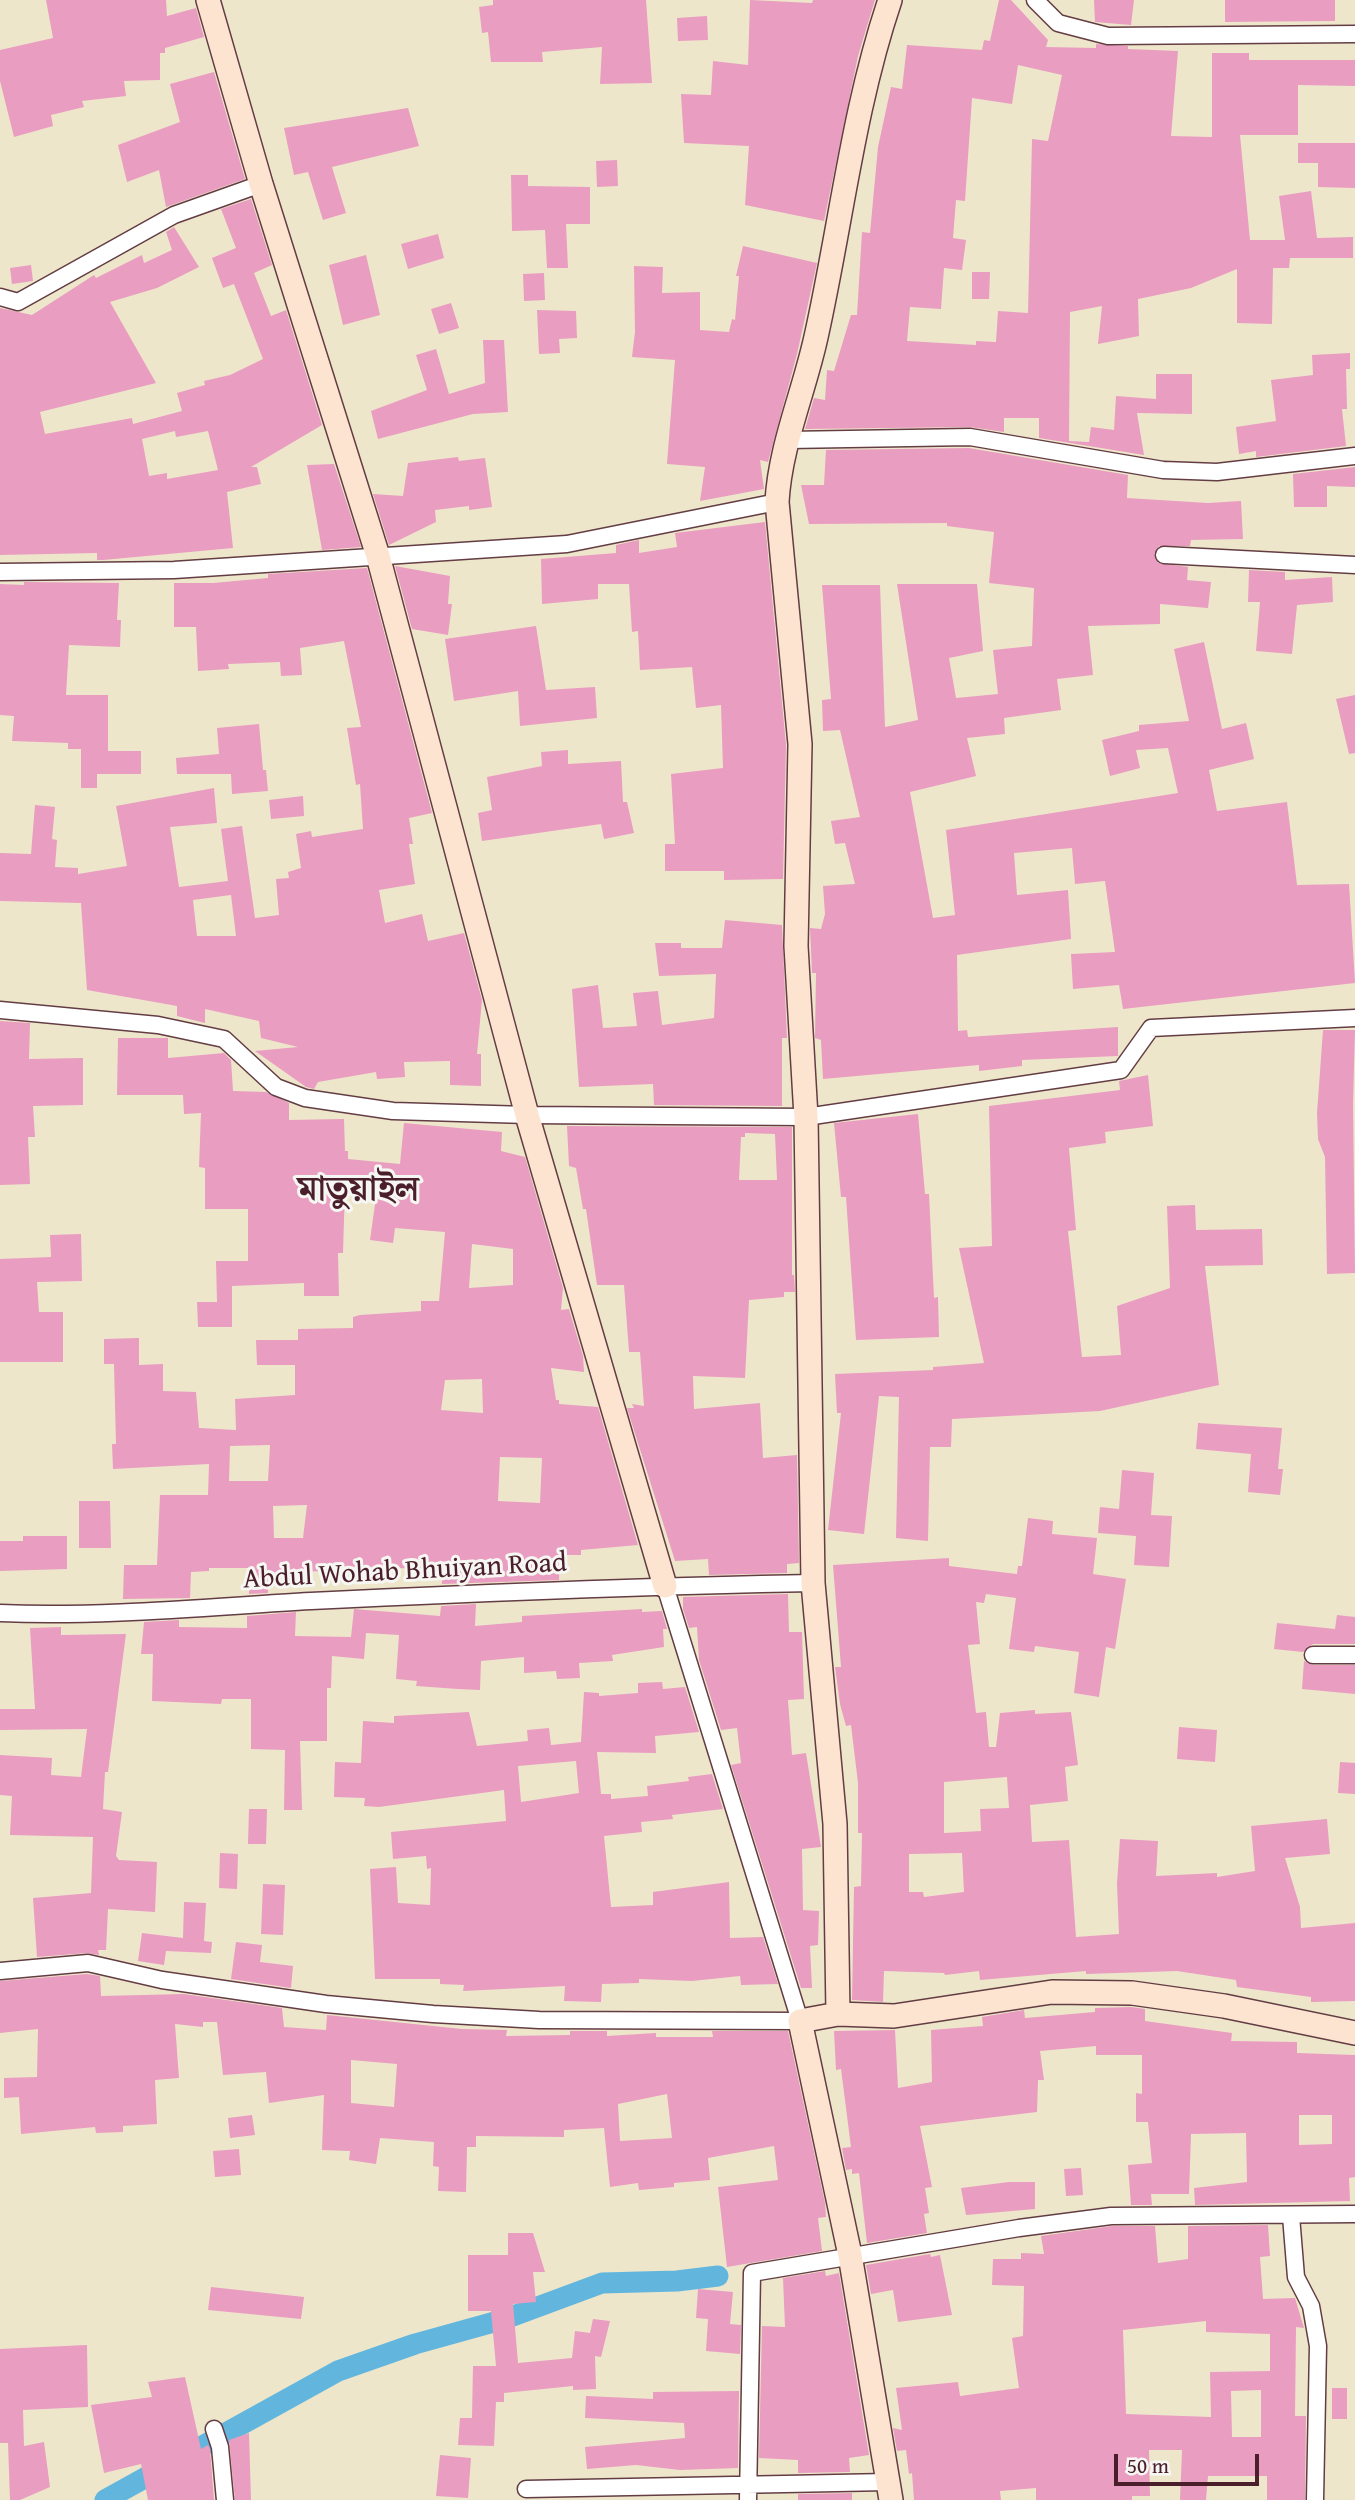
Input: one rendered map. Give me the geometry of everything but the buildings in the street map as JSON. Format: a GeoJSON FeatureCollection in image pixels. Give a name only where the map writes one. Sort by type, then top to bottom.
{"type":"FeatureCollection","features":[{"type":"Feature","properties":{"kind":"street"},"geometry":{"type":"LineString","coordinates":[[208,0],[261,184],[378,556],[527,1115],[665,1586],[800,2021],[850,2255],[890,2491],[526,2489]]}},
{"type":"Feature","properties":{"kind":"street"},"geometry":{"type":"LineString","coordinates":[[838,2014],[835,1824],[813,1583],[806,1117],[796,946],[800,744],[777,502],[778,474],[816,338],[870,60],[890,0]]}},
{"type":"Feature","properties":{"kind":"street"},"geometry":{"type":"LineString","coordinates":[[1035,0],[1058,23],[1108,36],[1355,34]]}},
{"type":"Feature","properties":{"kind":"street"},"geometry":{"type":"LineString","coordinates":[[0,297],[18,302],[174,215],[261,184]]}},
{"type":"Feature","properties":{"kind":"street"},"geometry":{"type":"LineString","coordinates":[[788,440],[970,437],[1163,470],[1217,472],[1355,456]]}},
{"type":"Feature","properties":{"kind":"street"},"geometry":{"type":"LineString","coordinates":[[0,572],[174,570],[567,544],[777,502]]}},
{"type":"Feature","properties":{"kind":"street"},"geometry":{"type":"LineString","coordinates":[[1164,555],[1355,565]]}},
{"type":"Feature","properties":{"kind":"street"},"geometry":{"type":"LineString","coordinates":[[0,1010],[158,1025],[224,1039],[276,1087],[305,1098],[393,1111],[806,1117],[1121,1070],[1151,1028],[1355,1018]]}},
{"type":"Feature","properties":{"kind":"street","name":"Abdul Wohab Bhuiyan Road"},"geometry":{"type":"LineString","coordinates":[[0,1613],[75,1616],[310,1601],[665,1586],[813,1583]]}},
{"type":"Feature","properties":{"kind":"street"},"geometry":{"type":"LineString","coordinates":[[1313,1655],[1355,1655]]}},
{"type":"Feature","properties":{"kind":"street"},"geometry":{"type":"LineString","coordinates":[[0,1971],[88,1963],[162,1980],[326,2004],[539,2020],[800,2021],[838,2014],[894,2016],[1052,1992],[1132,1993],[1224,2007],[1355,2033]]}},
{"type":"Feature","properties":{"kind":"street"},"geometry":{"type":"LineString","coordinates":[[749,2492],[752,2273],[850,2255],[1111,2217],[1355,2214]]}},
{"type":"Feature","properties":{"kind":"street"},"geometry":{"type":"LineString","coordinates":[[1291,2216],[1296,2277],[1311,2306],[1318,2346],[1315,2500]]}},
{"type":"Feature","properties":{"kind":"street"},"geometry":{"type":"LineString","coordinates":[[214,2429],[220,2447],[225,2500]]}},
{"type":"Feature","properties":{"kind":"waterway"},"geometry":{"type":"LineString","coordinates":[[105,2500],[338,2371],[415,2344],[505,2319],[602,2283],[677,2281],[718,2276]]}},
{"type":"Feature","properties":{"kind":"district","name":"মাতুয়াইল"},"geometry":{"type":"Point","coordinates":[358,1191]}}]}
